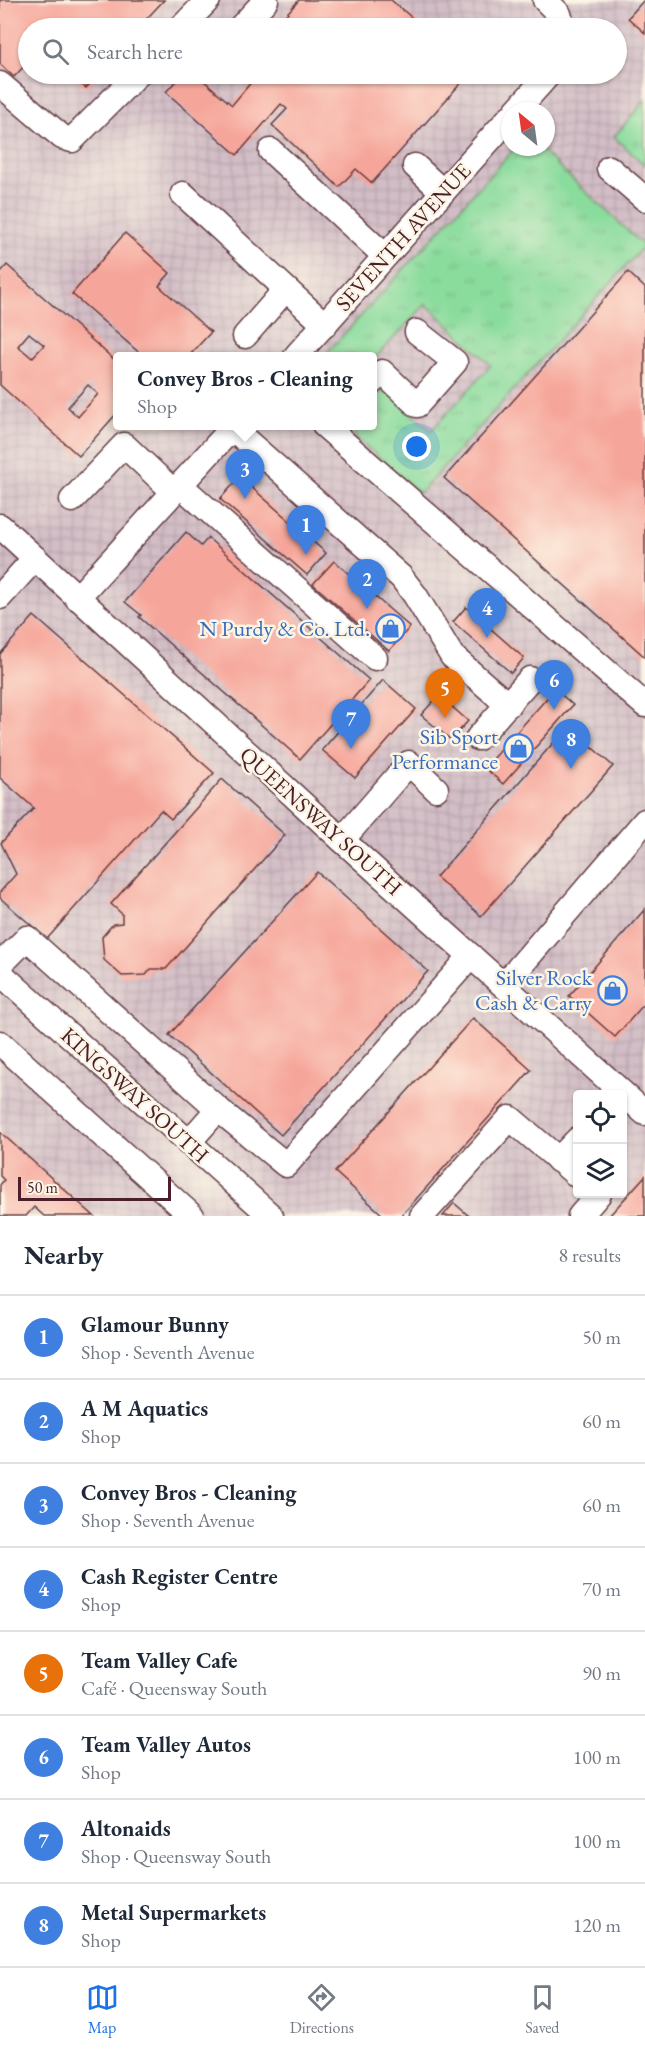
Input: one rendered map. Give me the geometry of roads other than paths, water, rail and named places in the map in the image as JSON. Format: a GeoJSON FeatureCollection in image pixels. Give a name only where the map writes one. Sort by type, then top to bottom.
{"type":"FeatureCollection","features":[{"type":"Feature","properties":{"kind":"street"},"geometry":{"type":"LineString","coordinates":[[191,18],[208,0]]}},
{"type":"Feature","properties":{"kind":"street"},"geometry":{"type":"LineString","coordinates":[[249,18],[266,0]]}},
{"type":"Feature","properties":{"kind":"street"},"geometry":{"type":"LineString","coordinates":[[545,0],[560,18]]}},
{"type":"Feature","properties":{"kind":"street"},"geometry":{"type":"LineString","coordinates":[[0,84],[62,137],[72,140],[128,84]]}},
{"type":"Feature","properties":{"kind":"street"},"geometry":{"type":"LineString","coordinates":[[524,102],[540,84]]}},
{"type":"Feature","properties":{"kind":"street","name":"SEVENTH AVENUE"},"geometry":{"type":"LineString","coordinates":[[301,352],[501,127]]}},
{"type":"Feature","properties":{"kind":"street"},"geometry":{"type":"LineString","coordinates":[[271,151],[385,256]]}},
{"type":"Feature","properties":{"kind":"street"},"geometry":{"type":"LineString","coordinates":[[415,166],[443,192]]}},
{"type":"Feature","properties":{"kind":"street"},"geometry":{"type":"LineString","coordinates":[[609,168],[645,199]]}},
{"type":"Feature","properties":{"kind":"street"},"geometry":{"type":"LineString","coordinates":[[183,194],[325,325]]}},
{"type":"Feature","properties":{"kind":"street"},"geometry":{"type":"LineString","coordinates":[[245,336],[285,290]]}},
{"type":"Feature","properties":{"kind":"street"},"geometry":{"type":"LineString","coordinates":[[377,377],[382,372],[417,405],[455,362],[417,332]]}},
{"type":"Feature","properties":{"kind":"street"},"geometry":{"type":"LineString","coordinates":[[77,598],[230,430]]}},
{"type":"Feature","properties":{"kind":"street"},"geometry":{"type":"LineString","coordinates":[[236,430],[401,577],[415,595],[452,656],[508,705]]}},
{"type":"Feature","properties":{"kind":"street"},"geometry":{"type":"LineString","coordinates":[[333,430],[645,705]]}},
{"type":"Feature","properties":{"kind":"street"},"geometry":{"type":"LineString","coordinates":[[72,500],[124,445],[375,658]]}},
{"type":"Feature","properties":{"kind":"street","name":"QUEENSWAY SOUTH"},"geometry":{"type":"LineString","coordinates":[[0,526],[617,1090]]}},
{"type":"Feature","properties":{"kind":"street"},"geometry":{"type":"LineString","coordinates":[[0,597],[36,558]]}},
{"type":"Feature","properties":{"kind":"street"},"geometry":{"type":"LineString","coordinates":[[478,738],[530,679]]}},
{"type":"Feature","properties":{"kind":"street"},"geometry":{"type":"LineString","coordinates":[[342,840],[409,763],[436,789]]}},
{"type":"Feature","properties":{"kind":"street"},"geometry":{"type":"LineString","coordinates":[[504,985],[645,821]]}},
{"type":"Feature","properties":{"kind":"street"},"geometry":{"type":"LineString","coordinates":[[0,965],[27,938],[218,1109],[286,1166],[471,956]]}},
{"type":"Feature","properties":{"kind":"street","name":"KINGSWAY SOUTH"},"geometry":{"type":"LineString","coordinates":[[0,973],[271,1216]]}},
{"type":"Feature","properties":{"kind":"street"},"geometry":{"type":"LineString","coordinates":[[0,1043],[192,1216]]}},
{"type":"Feature","properties":{"kind":"street","name":"QUEENSWAY SOUTH"},"geometry":{"type":"LineString","coordinates":[[627,1099],[645,1113]]}},
{"type":"Feature","properties":{"kind":"street"},"geometry":{"type":"LineString","coordinates":[[188,1143],[218,1109]]}},
{"type":"Feature","properties":{"kind":"street"},"geometry":{"type":"LineString","coordinates":[[422,1216],[510,1118],[573,1172]]}},
{"type":"Feature","properties":{"kind":"street"},"geometry":{"type":"LineString","coordinates":[[558,1160],[573,1144]]}},
{"type":"Feature","properties":{"kind":"street"},"geometry":{"type":"LineString","coordinates":[[580,1216],[595,1198]]}},
{"type":"Feature","properties":{"kind":"place","name":"Convey Bros - Cleaning"},"geometry":{"type":"Point","coordinates":[245,499]}},
{"type":"Feature","properties":{"kind":"place","name":"Glamour Bunny"},"geometry":{"type":"Point","coordinates":[306,555]}},
{"type":"Feature","properties":{"kind":"place","name":"A M Aquatics"},"geometry":{"type":"Point","coordinates":[367,609]}},
{"type":"Feature","properties":{"kind":"place","name":"N Purdy & Co. Ltd."},"geometry":{"type":"Point","coordinates":[391,628]}},
{"type":"Feature","properties":{"kind":"place","name":"Cash Register Centre"},"geometry":{"type":"Point","coordinates":[487,638]}},
{"type":"Feature","properties":{"kind":"place","name":"Team Valley Autos"},"geometry":{"type":"Point","coordinates":[554,710]}},
{"type":"Feature","properties":{"kind":"place","name":"Team Valley Cafe"},"geometry":{"type":"Point","coordinates":[445,718]}},
{"type":"Feature","properties":{"kind":"place","name":"Altonaids"},"geometry":{"type":"Point","coordinates":[351,749]}},
{"type":"Feature","properties":{"kind":"place","name":"Sib Sport Performance"},"geometry":{"type":"Point","coordinates":[519,749]}},
{"type":"Feature","properties":{"kind":"place","name":"Metal Supermarkets"},"geometry":{"type":"Point","coordinates":[571,769]}},
{"type":"Feature","properties":{"kind":"place","name":"Silver Rock Cash & Carry"},"geometry":{"type":"Point","coordinates":[613,990]}}]}
